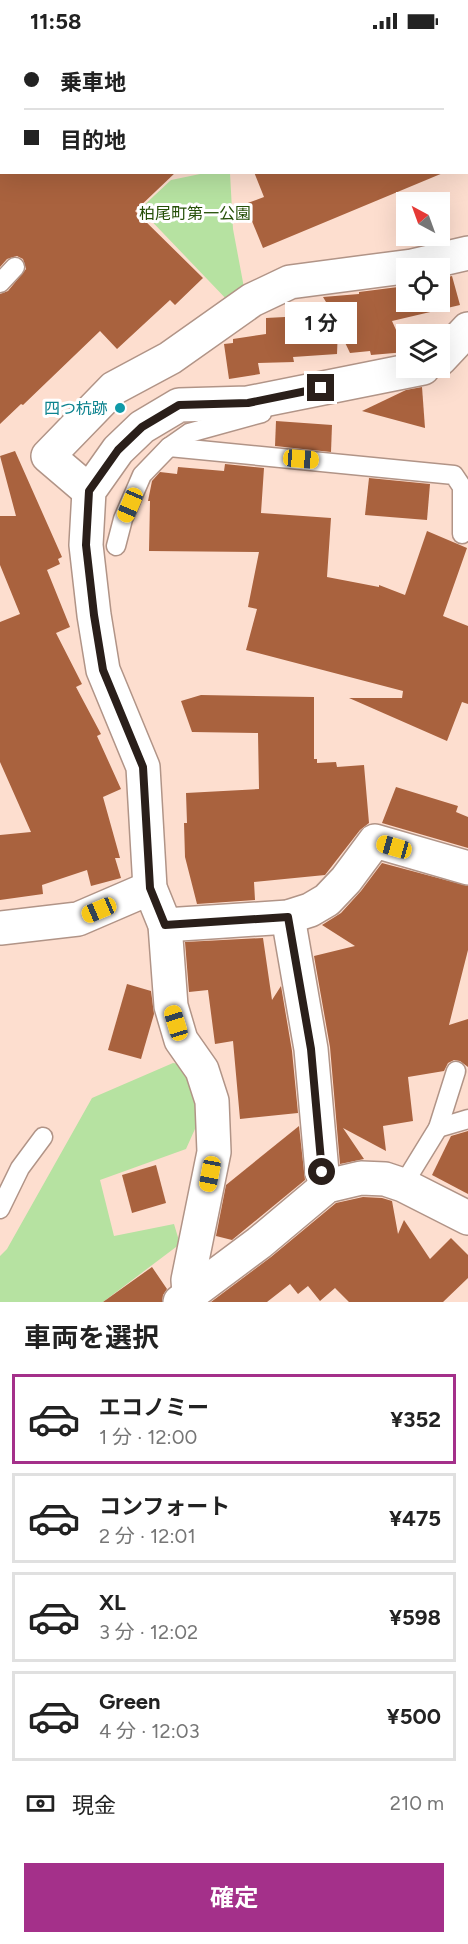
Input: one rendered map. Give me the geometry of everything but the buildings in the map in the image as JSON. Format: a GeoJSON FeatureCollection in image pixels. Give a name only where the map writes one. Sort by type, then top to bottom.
{"type":"FeatureCollection","features":[{"type":"Feature","properties":{"kind":"street"},"geometry":{"type":"LineString","coordinates":[[89,491],[48,456],[114,388],[170,358],[252,300],[290,282],[412,266],[468,253]]}},
{"type":"Feature","properties":{"kind":"street"},"geometry":{"type":"LineString","coordinates":[[450,348],[468,329]]}},
{"type":"Feature","properties":{"kind":"street"},"geometry":{"type":"LineString","coordinates":[[185,1298],[214,1152],[212,1101],[202,1070],[181,1040],[171,1006],[165,925],[150,888],[143,767],[119,695],[103,670],[86,545],[89,491],[118,450],[142,427],[179,405],[248,403],[396,373]]}},
{"type":"Feature","properties":{"kind":"street"},"geometry":{"type":"LineString","coordinates":[[165,925],[288,917],[310,910],[327,900],[346,880],[375,841],[468,868]]}},
{"type":"Feature","properties":{"kind":"street"},"geometry":{"type":"LineString","coordinates":[[0,928],[78,919],[150,888]]}},
{"type":"Feature","properties":{"kind":"street"},"geometry":{"type":"LineString","coordinates":[[288,917],[311,1049],[322,1172],[327,1186]]}},
{"type":"Feature","properties":{"kind":"street"},"geometry":{"type":"LineString","coordinates":[[185,1298],[259,1243],[327,1186],[361,1178],[385,1179],[403,1185],[468,1218]]}},
{"type":"Feature","properties":{"kind":"lane"},"geometry":{"type":"LineString","coordinates":[[0,284],[15,267]]}},
{"type":"Feature","properties":{"kind":"lane"},"geometry":{"type":"LineString","coordinates":[[116,546],[123,519],[142,475],[169,447],[189,433],[289,406],[301,392]]}},
{"type":"Feature","properties":{"kind":"lane"},"geometry":{"type":"LineString","coordinates":[[169,447],[454,475],[465,487],[462,534]]}},
{"type":"Feature","properties":{"kind":"lane"},"geometry":{"type":"LineString","coordinates":[[403,1185],[438,1128],[456,1071]]}},
{"type":"Feature","properties":{"kind":"lane"},"geometry":{"type":"LineString","coordinates":[[438,1128],[468,1119]]}},
{"type":"Feature","properties":{"kind":"lane"},"geometry":{"type":"LineString","coordinates":[[0,1209],[20,1168],[43,1137]]}},
{"type":"Feature","properties":{"kind":"green space","name":"柏尾町第一公園"},"geometry":{"type":"Polygon","coordinates":[[[200,174],[230,174],[233,229],[245,293],[231,304],[140,209],[171,180],[200,174]]]}},
{"type":"Feature","properties":{"kind":"green space"},"geometry":{"type":"Polygon","coordinates":[[[173,1063],[192,1066],[208,1100],[186,1149],[100,1180],[114,1236],[174,1224],[180,1244],[103,1302],[0,1302],[0,1256],[7,1249],[92,1098],[173,1063]]]}},
{"type":"Feature","properties":{"kind":"place","name":"四つ杭跡"},"geometry":{"type":"Point","coordinates":[120,408]}},
{"type":"Feature","properties":{"kind":"route"},"geometry":{"type":"LineString","coordinates":[[321,388],[248,403],[212,402],[179,405],[142,427],[118,450],[89,491],[86,545],[103,670],[143,767],[150,888],[165,925],[288,917],[287,924],[311,1049],[322,1172]]}}]}
